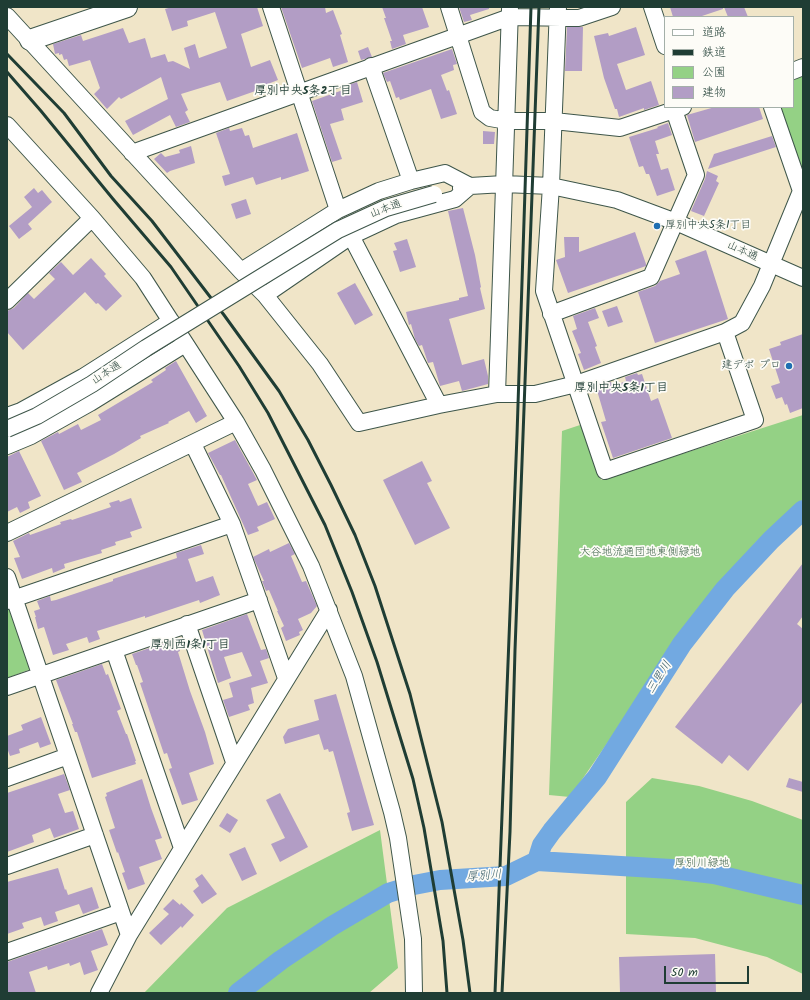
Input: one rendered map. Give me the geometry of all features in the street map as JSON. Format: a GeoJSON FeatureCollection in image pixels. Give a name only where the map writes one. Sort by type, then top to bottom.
{"type":"FeatureCollection","features":[{"type":"Feature","properties":{"kind":"main road"},"geometry":{"type":"LineString","coordinates":[[30,40],[127,7]]}},
{"type":"Feature","properties":{"kind":"street"},"geometry":{"type":"LineString","coordinates":[[271,7],[338,210]]}},
{"type":"Feature","properties":{"kind":"street"},"geometry":{"type":"LineString","coordinates":[[449,7],[482,112],[490,118],[507,120],[554,121],[620,128],[678,109],[696,175],[651,276],[550,314]]}},
{"type":"Feature","properties":{"kind":"street"},"geometry":{"type":"LineString","coordinates":[[132,153],[458,36],[510,12],[558,13],[579,18],[612,7]]}},
{"type":"Feature","properties":{"kind":"street"},"geometry":{"type":"LineString","coordinates":[[652,7],[664,43]]}},
{"type":"Feature","properties":{"kind":"street"},"geometry":{"type":"LineString","coordinates":[[497,394],[510,12]]}},
{"type":"Feature","properties":{"kind":"street"},"geometry":{"type":"LineString","coordinates":[[558,13],[551,186],[544,291],[550,314],[576,384],[604,471],[755,420],[725,332]]}},
{"type":"Feature","properties":{"kind":"street"},"geometry":{"type":"LineString","coordinates":[[7,16],[241,271],[265,295],[320,364],[359,423],[438,405],[497,394],[535,394],[576,384],[725,332],[742,323],[762,286],[802,192],[772,108]]}},
{"type":"Feature","properties":{"kind":"street"},"geometry":{"type":"LineString","coordinates":[[371,66],[411,181]]}},
{"type":"Feature","properties":{"kind":"street"},"geometry":{"type":"LineString","coordinates":[[7,124],[92,218],[142,278],[236,422],[288,518],[311,566],[354,676],[392,812],[398,838],[413,939],[414,993]]}},
{"type":"Feature","properties":{"kind":"street"},"geometry":{"type":"LineString","coordinates":[[241,271],[338,210],[379,191],[411,181],[445,174],[470,186],[455,199],[396,215],[351,236],[265,295]]}},
{"type":"Feature","properties":{"kind":"street","name":"山本通"},"geometry":{"type":"LineString","coordinates":[[7,429],[37,416],[92,384],[153,344],[338,230],[386,208],[434,194],[470,186],[504,184],[551,186],[617,200],[676,222],[770,265],[803,278]]}},
{"type":"Feature","properties":{"kind":"street"},"geometry":{"type":"LineString","coordinates":[[7,301],[92,218]]}},
{"type":"Feature","properties":{"kind":"street"},"geometry":{"type":"LineString","coordinates":[[351,236],[438,405]]}},
{"type":"Feature","properties":{"kind":"street"},"geometry":{"type":"LineString","coordinates":[[7,416],[21,411],[82,377],[171,321]]}},
{"type":"Feature","properties":{"kind":"street"},"geometry":{"type":"LineString","coordinates":[[7,446],[31,436],[90,403],[185,344]]}},
{"type":"Feature","properties":{"kind":"street"},"geometry":{"type":"LineString","coordinates":[[7,533],[236,422]]}},
{"type":"Feature","properties":{"kind":"street"},"geometry":{"type":"LineString","coordinates":[[193,444],[232,524],[286,678]]}},
{"type":"Feature","properties":{"kind":"street"},"geometry":{"type":"LineString","coordinates":[[11,599],[232,524]]}},
{"type":"Feature","properties":{"kind":"street"},"geometry":{"type":"LineString","coordinates":[[7,577],[11,599],[40,675],[129,935]]}},
{"type":"Feature","properties":{"kind":"street"},"geometry":{"type":"LineString","coordinates":[[7,686],[259,600]]}},
{"type":"Feature","properties":{"kind":"street"},"geometry":{"type":"LineString","coordinates":[[99,993],[129,935],[234,762],[329,610]]}},
{"type":"Feature","properties":{"kind":"street"},"geometry":{"type":"LineString","coordinates":[[188,624],[234,762]]}},
{"type":"Feature","properties":{"kind":"street"},"geometry":{"type":"LineString","coordinates":[[114,650],[182,848]]}},
{"type":"Feature","properties":{"kind":"street"},"geometry":{"type":"LineString","coordinates":[[7,778],[68,756]]}},
{"type":"Feature","properties":{"kind":"street"},"geometry":{"type":"LineString","coordinates":[[7,866],[95,835]]}},
{"type":"Feature","properties":{"kind":"street"},"geometry":{"type":"LineString","coordinates":[[7,952],[121,912]]}},
{"type":"Feature","properties":{"kind":"green space"},"geometry":{"type":"Polygon","coordinates":[[[803,76],[803,179],[776,108],[794,108],[794,80],[803,76]]]}},
{"type":"Feature","properties":{"kind":"green space","name":"大谷地流通団地東側緑地"},"geometry":{"type":"Polygon","coordinates":[[[803,415],[803,500],[757,541],[706,600],[570,797],[549,795],[562,431],[583,424],[601,480],[803,415]]]}},
{"type":"Feature","properties":{"kind":"green space"},"geometry":{"type":"Polygon","coordinates":[[[11,605],[31,669],[7,678],[7,606],[11,605]]]}},
{"type":"Feature","properties":{"kind":"green space","name":"厚別川緑地"},"geometry":{"type":"Polygon","coordinates":[[[652,778],[699,786],[752,801],[803,820],[803,974],[767,957],[695,938],[626,934],[626,802],[652,778]]]}},
{"type":"Feature","properties":{"kind":"green space"},"geometry":{"type":"Polygon","coordinates":[[[380,830],[398,968],[369,993],[144,993],[227,908],[380,830]]]}},
{"type":"Feature","properties":{"kind":"building"},"geometry":{"type":"Polygon","coordinates":[[[172,7],[257,7],[263,26],[241,34],[251,67],[270,60],[278,80],[260,87],[261,89],[227,101],[220,82],[181,94],[188,110],[185,112],[190,122],[176,127],[170,115],[133,135],[125,121],[168,99],[161,77],[121,99],[119,97],[107,109],[94,94],[100,88],[90,60],[69,66],[67,59],[64,60],[62,54],[55,54],[53,44],[81,35],[83,41],[123,28],[129,43],[145,38],[151,58],[165,54],[168,62],[173,61],[190,69],[184,48],[195,44],[199,58],[227,48],[215,12],[187,21],[188,26],[172,31],[165,9],[172,7]]]}},
{"type":"Feature","properties":{"kind":"building"},"geometry":{"type":"Polygon","coordinates":[[[281,7],[325,7],[326,13],[333,10],[342,34],[340,35],[348,62],[333,67],[330,58],[302,68],[281,7]]]}},
{"type":"Feature","properties":{"kind":"building"},"geometry":{"type":"Polygon","coordinates":[[[382,7],[422,7],[429,27],[403,35],[406,44],[392,49],[390,41],[392,41],[382,7]]]}},
{"type":"Feature","properties":{"kind":"building"},"geometry":{"type":"Polygon","coordinates":[[[459,7],[489,7],[489,9],[470,15],[472,20],[464,22],[459,7]]]}},
{"type":"Feature","properties":{"kind":"building"},"geometry":{"type":"Polygon","coordinates":[[[670,7],[723,7],[723,9],[702,16],[673,16],[670,7]]]}},
{"type":"Feature","properties":{"kind":"building"},"geometry":{"type":"Polygon","coordinates":[[[724,7],[744,7],[748,16],[728,16],[724,7]]]}},
{"type":"Feature","properties":{"kind":"building"},"geometry":{"type":"Polygon","coordinates":[[[567,27],[583,27],[582,71],[565,71],[567,27]]]}},
{"type":"Feature","properties":{"kind":"building"},"geometry":{"type":"Polygon","coordinates":[[[636,27],[645,55],[617,64],[626,90],[651,81],[659,105],[644,110],[644,108],[619,117],[604,78],[594,36],[608,33],[609,36],[636,27]]]}},
{"type":"Feature","properties":{"kind":"building"},"geometry":{"type":"Polygon","coordinates":[[[368,47],[372,57],[361,60],[358,51],[368,47]]]}},
{"type":"Feature","properties":{"kind":"building"},"geometry":{"type":"Polygon","coordinates":[[[452,49],[457,64],[453,65],[454,70],[441,75],[447,91],[449,90],[457,114],[441,119],[431,89],[400,100],[399,97],[396,98],[390,81],[387,82],[383,73],[452,49]]]}},
{"type":"Feature","properties":{"kind":"building"},"geometry":{"type":"Polygon","coordinates":[[[357,82],[363,102],[341,109],[344,120],[330,124],[342,159],[332,162],[312,101],[343,90],[342,87],[357,82]]]}},
{"type":"Feature","properties":{"kind":"building"},"geometry":{"type":"Polygon","coordinates":[[[712,108],[759,108],[763,119],[695,142],[687,115],[712,108]]]}},
{"type":"Feature","properties":{"kind":"building"},"geometry":{"type":"Polygon","coordinates":[[[668,123],[672,135],[655,141],[659,154],[656,154],[661,170],[668,168],[675,190],[657,196],[649,174],[646,174],[643,166],[639,167],[629,137],[658,128],[657,127],[668,123]]]}},
{"type":"Feature","properties":{"kind":"building"},"geometry":{"type":"Polygon","coordinates":[[[229,128],[230,131],[242,128],[245,136],[249,135],[253,148],[297,133],[309,171],[281,180],[281,177],[256,185],[253,177],[225,186],[222,176],[230,174],[216,133],[229,128]]]}},
{"type":"Feature","properties":{"kind":"building"},"geometry":{"type":"Polygon","coordinates":[[[483,131],[495,132],[494,144],[483,144],[483,131]]]}},
{"type":"Feature","properties":{"kind":"building"},"geometry":{"type":"Polygon","coordinates":[[[772,136],[776,147],[708,169],[714,154],[772,136]]]}},
{"type":"Feature","properties":{"kind":"building"},"geometry":{"type":"Polygon","coordinates":[[[191,146],[195,163],[167,173],[154,159],[161,153],[165,157],[180,153],[179,150],[191,146]]]}},
{"type":"Feature","properties":{"kind":"building"},"geometry":{"type":"Polygon","coordinates":[[[707,171],[718,176],[716,181],[719,183],[704,216],[691,211],[707,171]]]}},
{"type":"Feature","properties":{"kind":"building"},"geometry":{"type":"Polygon","coordinates":[[[34,188],[38,193],[42,190],[52,202],[28,224],[32,229],[19,239],[9,226],[32,207],[24,197],[34,188]]]}},
{"type":"Feature","properties":{"kind":"building"},"geometry":{"type":"Polygon","coordinates":[[[246,199],[251,214],[236,219],[231,204],[246,199]]]}},
{"type":"Feature","properties":{"kind":"building"},"geometry":{"type":"Polygon","coordinates":[[[463,208],[475,255],[485,309],[449,319],[462,365],[484,359],[488,376],[488,384],[462,391],[459,381],[440,386],[433,362],[428,363],[422,345],[419,346],[415,339],[411,324],[409,325],[406,312],[459,300],[459,298],[468,296],[448,211],[463,208]]]}},
{"type":"Feature","properties":{"kind":"building"},"geometry":{"type":"Polygon","coordinates":[[[635,232],[646,266],[568,293],[556,260],[565,257],[564,237],[579,237],[579,252],[635,232]]]}},
{"type":"Feature","properties":{"kind":"building"},"geometry":{"type":"Polygon","coordinates":[[[407,239],[416,267],[400,272],[393,251],[397,250],[394,243],[407,239]]]}},
{"type":"Feature","properties":{"kind":"building"},"geometry":{"type":"Polygon","coordinates":[[[706,250],[728,319],[655,343],[638,292],[655,286],[660,281],[680,274],[675,261],[706,250]]]}},
{"type":"Feature","properties":{"kind":"building"},"geometry":{"type":"Polygon","coordinates":[[[91,258],[106,274],[104,276],[122,296],[106,311],[98,303],[96,304],[85,292],[23,350],[7,332],[7,311],[14,308],[28,293],[34,299],[55,279],[49,273],[61,262],[73,275],[91,258]]]}},
{"type":"Feature","properties":{"kind":"building"},"geometry":{"type":"Polygon","coordinates":[[[355,283],[373,315],[355,325],[337,293],[355,283]]]}},
{"type":"Feature","properties":{"kind":"building"},"geometry":{"type":"Polygon","coordinates":[[[617,306],[623,322],[608,327],[602,311],[617,306]]]}},
{"type":"Feature","properties":{"kind":"building"},"geometry":{"type":"Polygon","coordinates":[[[595,308],[599,318],[588,322],[597,346],[595,347],[601,363],[584,370],[578,354],[581,353],[572,331],[577,329],[573,316],[595,308]]]}},
{"type":"Feature","properties":{"kind":"building","name":"建デポ プロ"},"geometry":{"type":"Polygon","coordinates":[[[803,334],[803,408],[790,413],[787,404],[785,405],[782,397],[776,399],[771,386],[780,383],[769,349],[781,345],[780,342],[803,334]]]}},
{"type":"Feature","properties":{"kind":"building"},"geometry":{"type":"Polygon","coordinates":[[[176,361],[207,416],[196,423],[189,411],[168,422],[169,423],[140,436],[141,438],[114,454],[77,473],[82,482],[64,490],[41,441],[78,424],[81,430],[101,420],[98,415],[153,382],[151,380],[176,361]]]}},
{"type":"Feature","properties":{"kind":"building"},"geometry":{"type":"Polygon","coordinates":[[[637,373],[638,375],[642,374],[651,401],[658,398],[672,438],[613,458],[601,422],[606,421],[596,387],[611,382],[613,386],[626,381],[625,377],[637,373]]]}},
{"type":"Feature","properties":{"kind":"building"},"geometry":{"type":"Polygon","coordinates":[[[235,440],[257,480],[248,484],[258,506],[267,502],[275,519],[257,527],[259,531],[248,535],[221,475],[208,453],[235,440]]]}},
{"type":"Feature","properties":{"kind":"building"},"geometry":{"type":"Polygon","coordinates":[[[19,451],[41,496],[28,502],[30,508],[20,513],[17,507],[7,512],[7,457],[19,451]]]}},
{"type":"Feature","properties":{"kind":"building"},"geometry":{"type":"Polygon","coordinates":[[[422,461],[432,481],[427,483],[450,528],[415,545],[383,480],[422,461]]]}},
{"type":"Feature","properties":{"kind":"building"},"geometry":{"type":"Polygon","coordinates":[[[131,498],[142,528],[130,532],[132,537],[115,542],[116,545],[101,550],[102,553],[64,564],[65,568],[53,573],[52,568],[22,579],[14,558],[20,557],[13,541],[29,533],[30,535],[61,524],[60,522],[72,520],[111,507],[109,503],[119,500],[120,502],[131,498]]]}},
{"type":"Feature","properties":{"kind":"building"},"geometry":{"type":"Polygon","coordinates":[[[289,543],[295,554],[291,556],[302,582],[306,581],[317,606],[311,613],[298,619],[303,630],[299,632],[300,635],[286,641],[281,628],[284,626],[269,590],[266,591],[262,581],[264,581],[253,557],[269,549],[270,552],[289,543]]]}},
{"type":"Feature","properties":{"kind":"building"},"geometry":{"type":"Polygon","coordinates":[[[201,545],[204,554],[188,559],[196,582],[213,576],[220,595],[200,603],[199,600],[145,618],[145,616],[97,631],[100,639],[89,643],[87,637],[66,644],[69,650],[53,655],[44,627],[38,629],[34,611],[40,609],[37,601],[50,596],[51,601],[56,600],[113,581],[113,579],[177,558],[176,553],[201,545]]]}},
{"type":"Feature","properties":{"kind":"building"},"geometry":{"type":"Polygon","coordinates":[[[803,563],[803,616],[797,624],[803,629],[803,701],[748,771],[729,755],[722,764],[675,727],[803,563]]]}},
{"type":"Feature","properties":{"kind":"building"},"geometry":{"type":"Polygon","coordinates":[[[247,614],[261,650],[266,649],[269,658],[260,661],[268,683],[251,688],[254,703],[248,705],[250,710],[229,717],[223,700],[233,697],[229,683],[252,676],[242,652],[224,657],[231,678],[218,683],[202,630],[247,614]]]}},
{"type":"Feature","properties":{"kind":"building"},"geometry":{"type":"Polygon","coordinates":[[[176,639],[180,651],[178,652],[205,732],[214,764],[189,773],[198,800],[182,805],[169,769],[172,768],[167,753],[164,754],[140,683],[143,682],[132,654],[176,639]]]}},
{"type":"Feature","properties":{"kind":"building"},"geometry":{"type":"Polygon","coordinates":[[[102,664],[106,675],[108,674],[121,709],[117,711],[127,734],[136,764],[92,778],[77,732],[75,732],[56,680],[102,664]]]}},
{"type":"Feature","properties":{"kind":"building"},"geometry":{"type":"Polygon","coordinates":[[[336,694],[374,825],[352,831],[347,813],[350,812],[333,751],[329,752],[328,749],[324,750],[319,734],[285,744],[283,737],[288,729],[319,720],[314,700],[336,694]]]}},
{"type":"Feature","properties":{"kind":"building"},"geometry":{"type":"Polygon","coordinates":[[[41,717],[51,744],[40,748],[38,742],[19,749],[20,753],[10,756],[7,748],[7,736],[23,730],[21,725],[41,717]]]}},
{"type":"Feature","properties":{"kind":"building"},"geometry":{"type":"Polygon","coordinates":[[[64,774],[70,790],[58,794],[65,813],[73,811],[79,829],[54,838],[50,828],[32,835],[34,842],[7,852],[7,793],[64,774]]]}},
{"type":"Feature","properties":{"kind":"building"},"geometry":{"type":"Polygon","coordinates":[[[789,778],[803,782],[803,792],[786,787],[789,778]]]}},
{"type":"Feature","properties":{"kind":"building"},"geometry":{"type":"Polygon","coordinates":[[[142,779],[162,838],[155,840],[162,859],[139,867],[145,884],[128,890],[122,873],[125,872],[109,830],[115,828],[105,797],[107,796],[106,793],[142,779]]]}},
{"type":"Feature","properties":{"kind":"building"},"geometry":{"type":"Polygon","coordinates":[[[280,793],[308,847],[280,862],[271,844],[285,838],[266,800],[280,793]]]}},
{"type":"Feature","properties":{"kind":"building"},"geometry":{"type":"Polygon","coordinates":[[[227,813],[238,820],[230,833],[219,826],[227,813]]]}},
{"type":"Feature","properties":{"kind":"building"},"geometry":{"type":"Polygon","coordinates":[[[245,847],[257,874],[242,881],[229,854],[245,847]]]}},
{"type":"Feature","properties":{"kind":"building"},"geometry":{"type":"Polygon","coordinates":[[[58,868],[68,895],[92,887],[99,908],[83,914],[79,904],[55,912],[58,921],[44,926],[41,917],[22,923],[24,928],[7,934],[7,882],[58,868]]]}},
{"type":"Feature","properties":{"kind":"building"},"geometry":{"type":"Polygon","coordinates":[[[202,874],[217,894],[202,904],[193,891],[199,886],[195,879],[202,874]]]}},
{"type":"Feature","properties":{"kind":"building"},"geometry":{"type":"Polygon","coordinates":[[[173,899],[180,905],[181,903],[194,915],[182,928],[181,926],[161,945],[149,933],[169,914],[163,909],[173,899]]]}},
{"type":"Feature","properties":{"kind":"building"},"geometry":{"type":"Polygon","coordinates":[[[102,929],[108,945],[91,951],[98,970],[84,975],[80,962],[70,966],[69,963],[48,970],[47,966],[29,972],[36,993],[7,993],[7,962],[102,929]]]}},
{"type":"Feature","properties":{"kind":"building"},"geometry":{"type":"Polygon","coordinates":[[[715,954],[716,993],[620,993],[619,957],[715,954]]]}},
{"type":"Feature","properties":{"kind":"waterway","name":"三里川"},"geometry":{"type":"LineString","coordinates":[[537,861],[542,845],[597,777],[682,644],[725,589],[771,540],[803,510]]}},
{"type":"Feature","properties":{"kind":"waterway","name":"厚別川"},"geometry":{"type":"LineString","coordinates":[[238,993],[281,960],[332,926],[388,893],[414,885],[440,880],[506,876],[537,861],[671,869],[714,874],[803,895]]}},
{"type":"Feature","properties":{"kind":"railway"},"geometry":{"type":"LineString","coordinates":[[495,993],[517,435],[531,7]]}},
{"type":"Feature","properties":{"kind":"railway"},"geometry":{"type":"LineString","coordinates":[[502,993],[510,832],[515,650],[539,7]]}},
{"type":"Feature","properties":{"kind":"railway"},"geometry":{"type":"LineString","coordinates":[[7,54],[64,113],[111,176],[152,221],[224,315],[279,391],[308,440],[331,485],[355,535],[375,586],[410,694],[442,822],[463,940],[470,993]]}},
{"type":"Feature","properties":{"kind":"railway"},"geometry":{"type":"LineString","coordinates":[[7,72],[171,267],[239,366],[268,413],[325,525],[352,592],[377,662],[413,779],[424,828],[443,941],[447,993]]}},
{"type":"Feature","properties":{"kind":"place","name":"厚別中央5条1丁目"},"geometry":{"type":"Point","coordinates":[657,226]}},
{"type":"Feature","properties":{"kind":"place","name":"建デポ プロ"},"geometry":{"type":"Point","coordinates":[789,366]}},
{"type":"Feature","properties":{"kind":"district","name":"厚別中央5条2丁目"},"geometry":{"type":"Point","coordinates":[303,92]}},
{"type":"Feature","properties":{"kind":"district","name":"厚別中央5条1丁目"},"geometry":{"type":"Point","coordinates":[621,389]}},
{"type":"Feature","properties":{"kind":"district","name":"厚別西1条1丁目"},"geometry":{"type":"Point","coordinates":[190,646]}}]}
